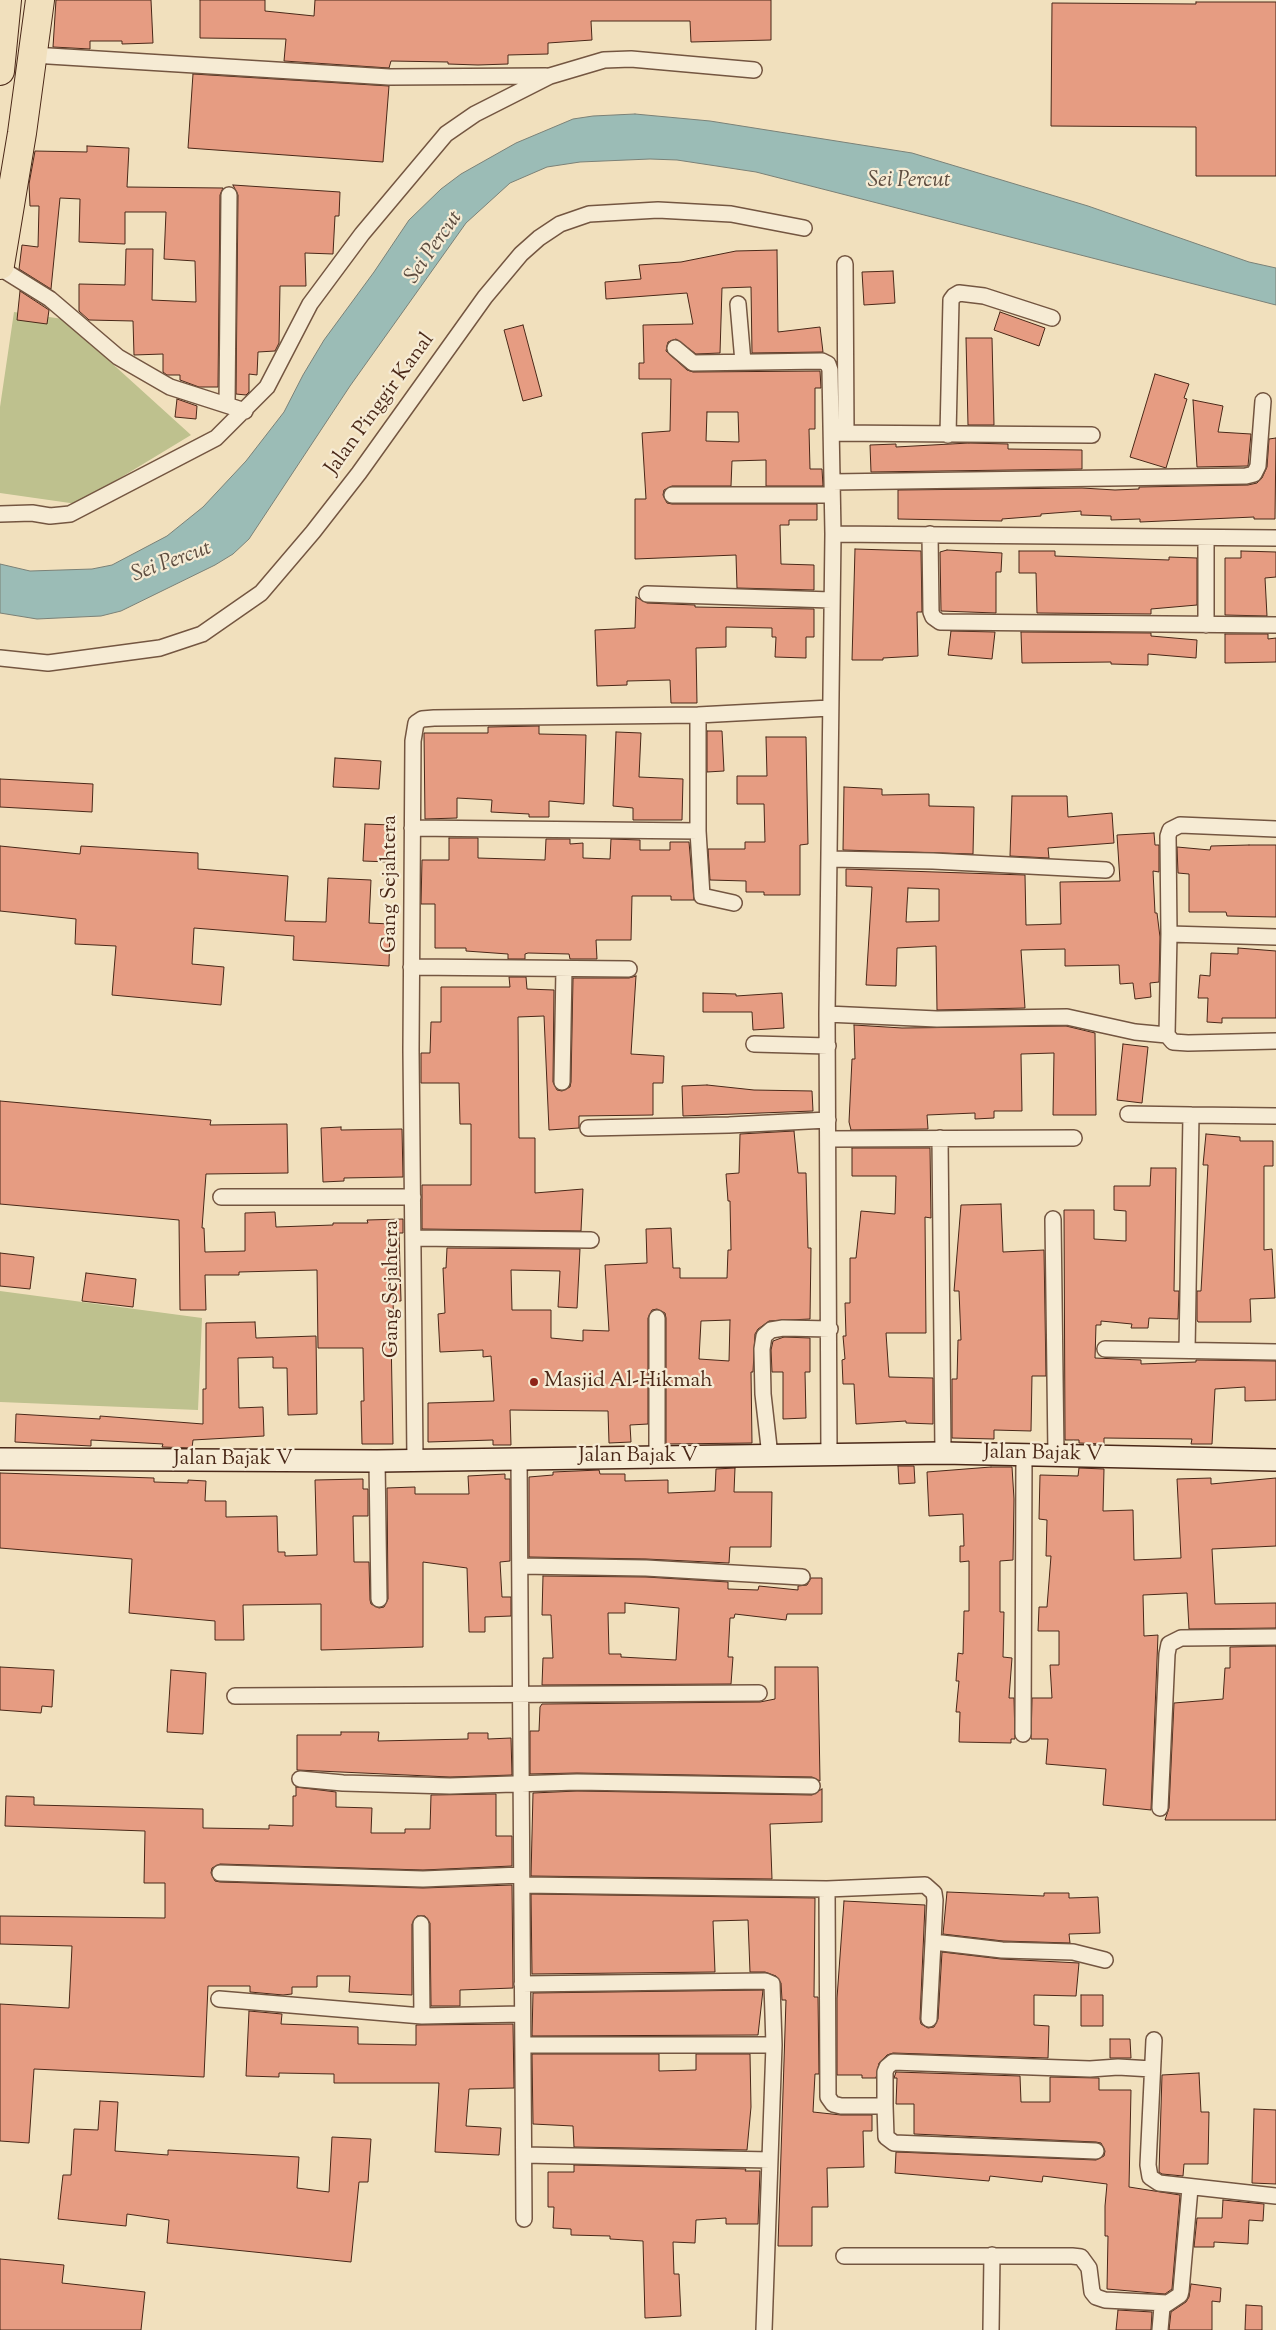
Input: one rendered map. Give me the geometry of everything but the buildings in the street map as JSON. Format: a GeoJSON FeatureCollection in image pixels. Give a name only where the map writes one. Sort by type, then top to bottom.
{"type":"FeatureCollection","features":[{"type":"Feature","properties":{"kind":"highway"},"geometry":{"type":"LineString","coordinates":[[0,71],[7,0]]}},
{"type":"Feature","properties":{"kind":"highway"},"geometry":{"type":"LineString","coordinates":[[0,266],[40,0]]}},
{"type":"Feature","properties":{"kind":"street"},"geometry":{"type":"LineString","coordinates":[[33,56],[389,77],[550,76]]}},
{"type":"Feature","properties":{"kind":"street"},"geometry":{"type":"LineString","coordinates":[[0,514],[32,513],[50,516],[70,514],[216,438],[267,387],[310,304],[362,234],[446,134],[475,114],[550,76],[604,60],[631,59],[754,70]]}},
{"type":"Feature","properties":{"kind":"street"},"geometry":{"type":"LineString","coordinates":[[227,405],[229,195]]}},
{"type":"Feature","properties":{"kind":"street","name":"Jalan Pinggir Kanal"},"geometry":{"type":"LineString","coordinates":[[0,658],[48,663],[160,648],[202,634],[260,592],[313,532],[353,480],[485,297],[521,254],[539,238],[560,224],[589,214],[687,211],[731,214],[804,228]]}},
{"type":"Feature","properties":{"kind":"street"},"geometry":{"type":"LineString","coordinates":[[829,1455],[830,1329],[827,1014],[830,859],[830,600],[833,534],[832,488],[839,433],[845,264]]}},
{"type":"Feature","properties":{"kind":"street"},"geometry":{"type":"LineString","coordinates":[[0,266],[50,299],[118,357],[170,387],[245,411]]}},
{"type":"Feature","properties":{"kind":"street"},"geometry":{"type":"LineString","coordinates":[[948,435],[950,300],[959,293],[984,296],[1052,318]]}},
{"type":"Feature","properties":{"kind":"street"},"geometry":{"type":"LineString","coordinates":[[738,304],[743,362]]}},
{"type":"Feature","properties":{"kind":"street"},"geometry":{"type":"LineString","coordinates":[[675,348],[693,362],[822,361],[828,364],[839,433]]}},
{"type":"Feature","properties":{"kind":"street"},"geometry":{"type":"LineString","coordinates":[[672,495],[832,488],[1250,476],[1256,471],[1258,466],[1263,401]]}},
{"type":"Feature","properties":{"kind":"street"},"geometry":{"type":"LineString","coordinates":[[839,433],[1092,435]]}},
{"type":"Feature","properties":{"kind":"street"},"geometry":{"type":"LineString","coordinates":[[833,534],[1276,538]]}},
{"type":"Feature","properties":{"kind":"street"},"geometry":{"type":"LineString","coordinates":[[930,534],[931,612],[933,617],[940,622],[1276,625]]}},
{"type":"Feature","properties":{"kind":"street"},"geometry":{"type":"LineString","coordinates":[[1206,538],[1206,625]]}},
{"type":"Feature","properties":{"kind":"street"},"geometry":{"type":"LineString","coordinates":[[647,594],[830,600]]}},
{"type":"Feature","properties":{"kind":"street","name":"Gang Sejahtera"},"geometry":{"type":"LineString","coordinates":[[416,1460],[412,967],[413,736],[415,726],[422,719],[698,715],[830,708]]}},
{"type":"Feature","properties":{"kind":"street"},"geometry":{"type":"LineString","coordinates":[[698,715],[698,831],[702,896],[734,902]]}},
{"type":"Feature","properties":{"kind":"street"},"geometry":{"type":"LineString","coordinates":[[1166,1035],[1169,934],[1168,836],[1170,830],[1180,824],[1276,829]]}},
{"type":"Feature","properties":{"kind":"street"},"geometry":{"type":"LineString","coordinates":[[412,828],[698,831]]}},
{"type":"Feature","properties":{"kind":"street"},"geometry":{"type":"LineString","coordinates":[[830,859],[933,861],[1106,870]]}},
{"type":"Feature","properties":{"kind":"street"},"geometry":{"type":"LineString","coordinates":[[1169,934],[1276,937]]}},
{"type":"Feature","properties":{"kind":"street"},"geometry":{"type":"LineString","coordinates":[[412,967],[629,969]]}},
{"type":"Feature","properties":{"kind":"street"},"geometry":{"type":"LineString","coordinates":[[562,1082],[564,969]]}},
{"type":"Feature","properties":{"kind":"street"},"geometry":{"type":"LineString","coordinates":[[827,1014],[937,1019],[1067,1017],[1134,1032],[1166,1035],[1173,1042],[1276,1041]]}},
{"type":"Feature","properties":{"kind":"street"},"geometry":{"type":"LineString","coordinates":[[754,1044],[828,1046]]}},
{"type":"Feature","properties":{"kind":"street"},"geometry":{"type":"LineString","coordinates":[[1128,1114],[1276,1116]]}},
{"type":"Feature","properties":{"kind":"street"},"geometry":{"type":"LineString","coordinates":[[1187,1350],[1191,1115]]}},
{"type":"Feature","properties":{"kind":"street"},"geometry":{"type":"LineString","coordinates":[[588,1128],[729,1125],[828,1120]]}},
{"type":"Feature","properties":{"kind":"street"},"geometry":{"type":"LineString","coordinates":[[940,1138],[944,1453]]}},
{"type":"Feature","properties":{"kind":"street"},"geometry":{"type":"LineString","coordinates":[[828,1139],[1074,1138]]}},
{"type":"Feature","properties":{"kind":"street"},"geometry":{"type":"LineString","coordinates":[[221,1197],[413,1197]]}},
{"type":"Feature","properties":{"kind":"street"},"geometry":{"type":"LineString","coordinates":[[1054,1219],[1056,1455]]}},
{"type":"Feature","properties":{"kind":"street"},"geometry":{"type":"LineString","coordinates":[[414,1238],[591,1240]]}},
{"type":"Feature","properties":{"kind":"street"},"geometry":{"type":"LineString","coordinates":[[657,1318],[657,1457]]}},
{"type":"Feature","properties":{"kind":"street"},"geometry":{"type":"LineString","coordinates":[[770,1456],[763,1394],[762,1349],[764,1336],[771,1330],[783,1328],[830,1329]]}},
{"type":"Feature","properties":{"kind":"street"},"geometry":{"type":"LineString","coordinates":[[1105,1349],[1276,1352]]}},
{"type":"Feature","properties":{"kind":"street"},"geometry":{"type":"LineString","coordinates":[[1022,1734],[1024,1453]]}},
{"type":"Feature","properties":{"kind":"street","name":"Jalan Bajak V"},"geometry":{"type":"LineString","coordinates":[[0,1458],[377,1461],[519,1457],[1024,1453],[1276,1460]]}},
{"type":"Feature","properties":{"kind":"street"},"geometry":{"type":"LineString","coordinates":[[519,1457],[524,2219]]}},
{"type":"Feature","properties":{"kind":"street"},"geometry":{"type":"LineString","coordinates":[[377,1461],[379,1599]]}},
{"type":"Feature","properties":{"kind":"street"},"geometry":{"type":"LineString","coordinates":[[520,1566],[646,1568],[802,1577]]}},
{"type":"Feature","properties":{"kind":"street"},"geometry":{"type":"LineString","coordinates":[[1160,1808],[1167,1654],[1170,1644],[1181,1638],[1276,1637]]}},
{"type":"Feature","properties":{"kind":"street"},"geometry":{"type":"LineString","coordinates":[[235,1696],[759,1693]]}},
{"type":"Feature","properties":{"kind":"street"},"geometry":{"type":"LineString","coordinates":[[300,1778],[385,1785],[520,1785],[577,1782],[812,1786]]}},
{"type":"Feature","properties":{"kind":"street"},"geometry":{"type":"LineString","coordinates":[[220,1873],[827,1889],[925,1885],[934,1893],[935,1900],[929,2019]]}},
{"type":"Feature","properties":{"kind":"street"},"geometry":{"type":"LineString","coordinates":[[827,1889],[828,2097],[832,2104],[841,2106],[885,2106]]}},
{"type":"Feature","properties":{"kind":"street"},"geometry":{"type":"LineString","coordinates":[[421,1924],[422,2016]]}},
{"type":"Feature","properties":{"kind":"street"},"geometry":{"type":"LineString","coordinates":[[933,1942],[1002,1950],[1073,1952],[1105,1960]]}},
{"type":"Feature","properties":{"kind":"street"},"geometry":{"type":"LineString","coordinates":[[522,1984],[768,1982],[772,1984],[774,1997],[774,2045],[764,2330]]}},
{"type":"Feature","properties":{"kind":"street"},"geometry":{"type":"LineString","coordinates":[[219,1999],[422,2016],[522,2014]]}},
{"type":"Feature","properties":{"kind":"street"},"geometry":{"type":"LineString","coordinates":[[1154,2040],[1148,2165],[1150,2177],[1159,2183],[1190,2188],[1276,2196]]}},
{"type":"Feature","properties":{"kind":"street"},"geometry":{"type":"LineString","coordinates":[[524,2045],[774,2045]]}},
{"type":"Feature","properties":{"kind":"street"},"geometry":{"type":"LineString","coordinates":[[1096,2151],[894,2143],[886,2137],[885,2072],[887,2066],[893,2062],[1090,2070],[1118,2067],[1152,2069]]}},
{"type":"Feature","properties":{"kind":"street"},"geometry":{"type":"LineString","coordinates":[[524,2155],[770,2160]]}},
{"type":"Feature","properties":{"kind":"street"},"geometry":{"type":"LineString","coordinates":[[1160,2330],[1162,2307],[1180,2295],[1190,2188]]}},
{"type":"Feature","properties":{"kind":"street"},"geometry":{"type":"LineString","coordinates":[[991,2330],[992,2255]]}},
{"type":"Feature","properties":{"kind":"street"},"geometry":{"type":"LineString","coordinates":[[844,2256],[1072,2256],[1081,2258],[1089,2268],[1092,2292],[1096,2297],[1105,2300],[1167,2303]]}},
{"type":"Feature","properties":{"kind":"green space"},"geometry":{"type":"Polygon","coordinates":[[[14,312],[63,319],[191,435],[77,504],[0,493],[0,407],[14,312]]]}},
{"type":"Feature","properties":{"kind":"green space"},"geometry":{"type":"Polygon","coordinates":[[[0,1291],[202,1318],[198,1410],[0,1402],[0,1291]]]}},
{"type":"Feature","properties":{"kind":"water","name":"Sei Percut"},"geometry":{"type":"Polygon","coordinates":[[[635,114],[710,121],[912,153],[1088,206],[1249,262],[1276,268],[1276,305],[756,172],[677,160],[650,159],[580,162],[547,167],[510,183],[466,223],[350,386],[249,539],[233,554],[215,565],[121,611],[101,616],[37,619],[0,613],[0,564],[30,571],[92,569],[112,565],[167,536],[203,507],[246,461],[284,412],[324,340],[409,220],[441,189],[461,174],[516,143],[573,119],[635,114]]]}},
{"type":"Feature","properties":{"kind":"place","name":"Masjid Al-Hikmah"},"geometry":{"type":"Point","coordinates":[534,1382]}}]}
